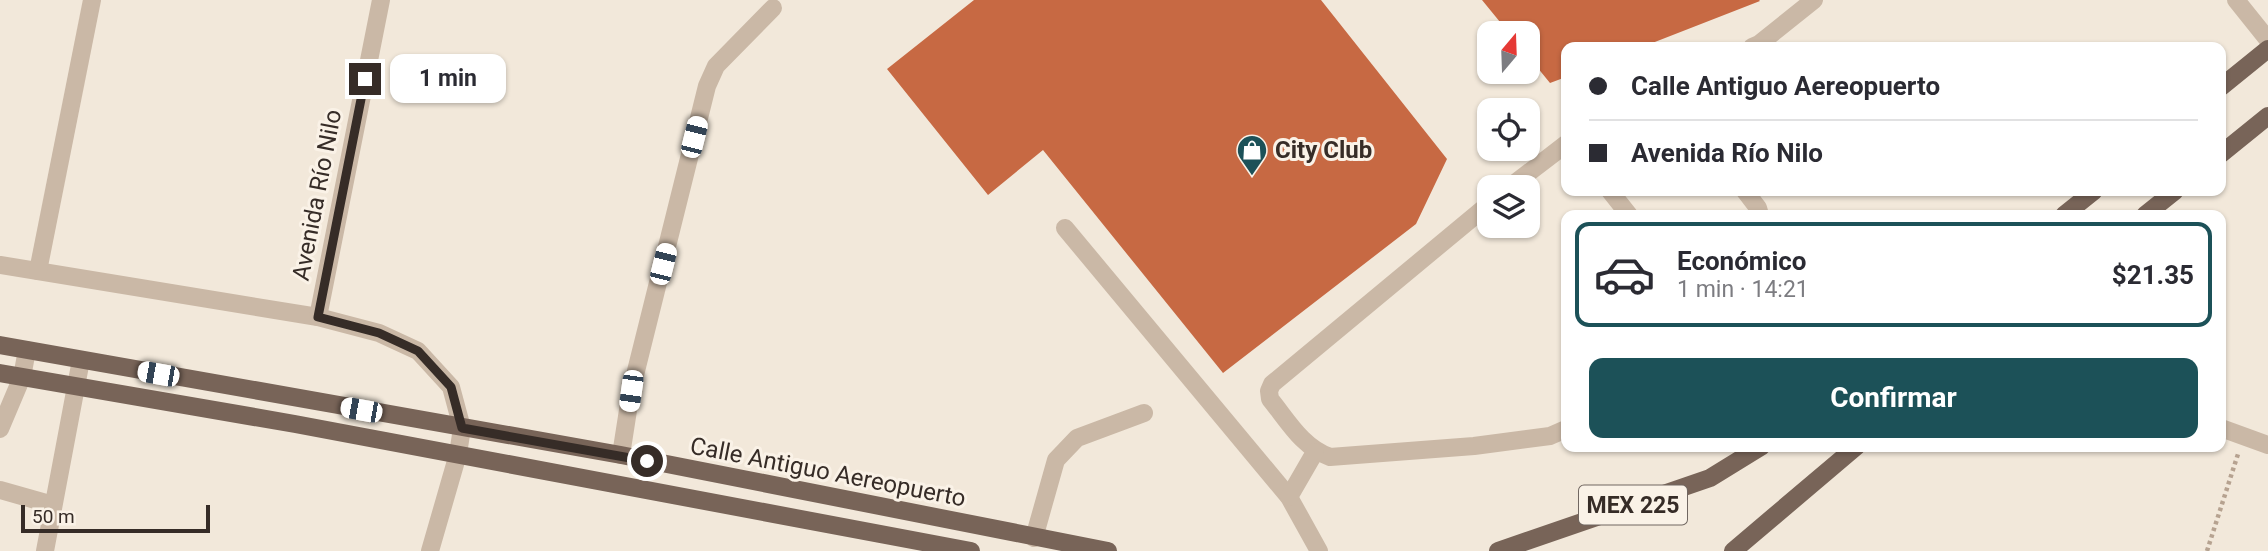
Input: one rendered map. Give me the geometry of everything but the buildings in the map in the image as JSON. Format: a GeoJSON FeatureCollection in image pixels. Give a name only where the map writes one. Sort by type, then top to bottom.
{"type":"FeatureCollection","features":[{"type":"Feature","properties":{"kind":"main road"},"geometry":{"type":"LineString","coordinates":[[2226,83],[2268,48]]}},
{"type":"Feature","properties":{"kind":"main road"},"geometry":{"type":"LineString","coordinates":[[2226,150],[2268,116]]}},
{"type":"Feature","properties":{"kind":"main road"},"geometry":{"type":"LineString","coordinates":[[2069,210],[2088,196]]}},
{"type":"Feature","properties":{"kind":"main road"},"geometry":{"type":"LineString","coordinates":[[2150,210],[2169,196]]}},
{"type":"Feature","properties":{"kind":"main road","name":"Calle Antiguo Aereopuerto"},"geometry":{"type":"LineString","coordinates":[[0,345],[621,456],[1108,551]]}},
{"type":"Feature","properties":{"kind":"main road","name":"Calle Antiguo Aereopuerto"},"geometry":{"type":"LineString","coordinates":[[0,373],[458,454],[971,551]]}},
{"type":"Feature","properties":{"kind":"main road","name":"MEX 225"},"geometry":{"type":"LineString","coordinates":[[1498,551],[1710,478],[1752,452]]}},
{"type":"Feature","properties":{"kind":"main road"},"geometry":{"type":"LineString","coordinates":[[1733,551],[1850,452]]}},
{"type":"Feature","properties":{"kind":"street"},"geometry":{"type":"LineString","coordinates":[[38,271],[92,0]]}},
{"type":"Feature","properties":{"kind":"street","name":"Avenida Río Nilo"},"geometry":{"type":"LineString","coordinates":[[318,317],[381,0]]}},
{"type":"Feature","properties":{"kind":"street"},"geometry":{"type":"LineString","coordinates":[[1762,42],[1814,0]]}},
{"type":"Feature","properties":{"kind":"street"},"geometry":{"type":"LineString","coordinates":[[2236,0],[2268,40]]}},
{"type":"Feature","properties":{"kind":"street"},"geometry":{"type":"LineString","coordinates":[[621,456],[631,391],[707,86],[716,66],[773,8]]}},
{"type":"Feature","properties":{"kind":"street"},"geometry":{"type":"LineString","coordinates":[[1526,175],[1561,148]]}},
{"type":"Feature","properties":{"kind":"street"},"geometry":{"type":"LineString","coordinates":[[1614,196],[1625,210]]}},
{"type":"Feature","properties":{"kind":"street"},"geometry":{"type":"LineString","coordinates":[[1749,196],[1761,210]]}},
{"type":"Feature","properties":{"kind":"street"},"geometry":{"type":"LineString","coordinates":[[1477,214],[1272,384],[1270,399],[1305,443],[1315,452],[1330,457],[1474,446],[1550,436],[1561,431]]}},
{"type":"Feature","properties":{"kind":"street"},"geometry":{"type":"LineString","coordinates":[[1065,228],[1289,498],[1320,551]]}},
{"type":"Feature","properties":{"kind":"street"},"geometry":{"type":"LineString","coordinates":[[0,265],[318,317],[379,333],[418,351],[451,387],[462,428],[458,454],[430,551]]}},
{"type":"Feature","properties":{"kind":"street"},"geometry":{"type":"LineString","coordinates":[[0,429],[22,377],[27,350]]}},
{"type":"Feature","properties":{"kind":"street"},"geometry":{"type":"LineString","coordinates":[[45,551],[81,360]]}},
{"type":"Feature","properties":{"kind":"street"},"geometry":{"type":"LineString","coordinates":[[1034,538],[1056,460],[1076,438],[1144,412]]}},
{"type":"Feature","properties":{"kind":"street"},"geometry":{"type":"LineString","coordinates":[[2226,430],[2268,446]]}},
{"type":"Feature","properties":{"kind":"street"},"geometry":{"type":"LineString","coordinates":[[1289,498],[1315,452]]}},
{"type":"Feature","properties":{"kind":"street"},"geometry":{"type":"LineString","coordinates":[[0,490],[53,505]]}},
{"type":"Feature","properties":{"kind":"path"},"geometry":{"type":"LineString","coordinates":[[2207,551],[2243,436]]}},
{"type":"Feature","properties":{"kind":"place","name":"City Club"},"geometry":{"type":"Point","coordinates":[1252,177]}},
{"type":"Feature","properties":{"kind":"route"},"geometry":{"type":"LineString","coordinates":[[365,79],[318,317],[379,333],[418,351],[451,387],[462,428],[647,461]]}}]}
